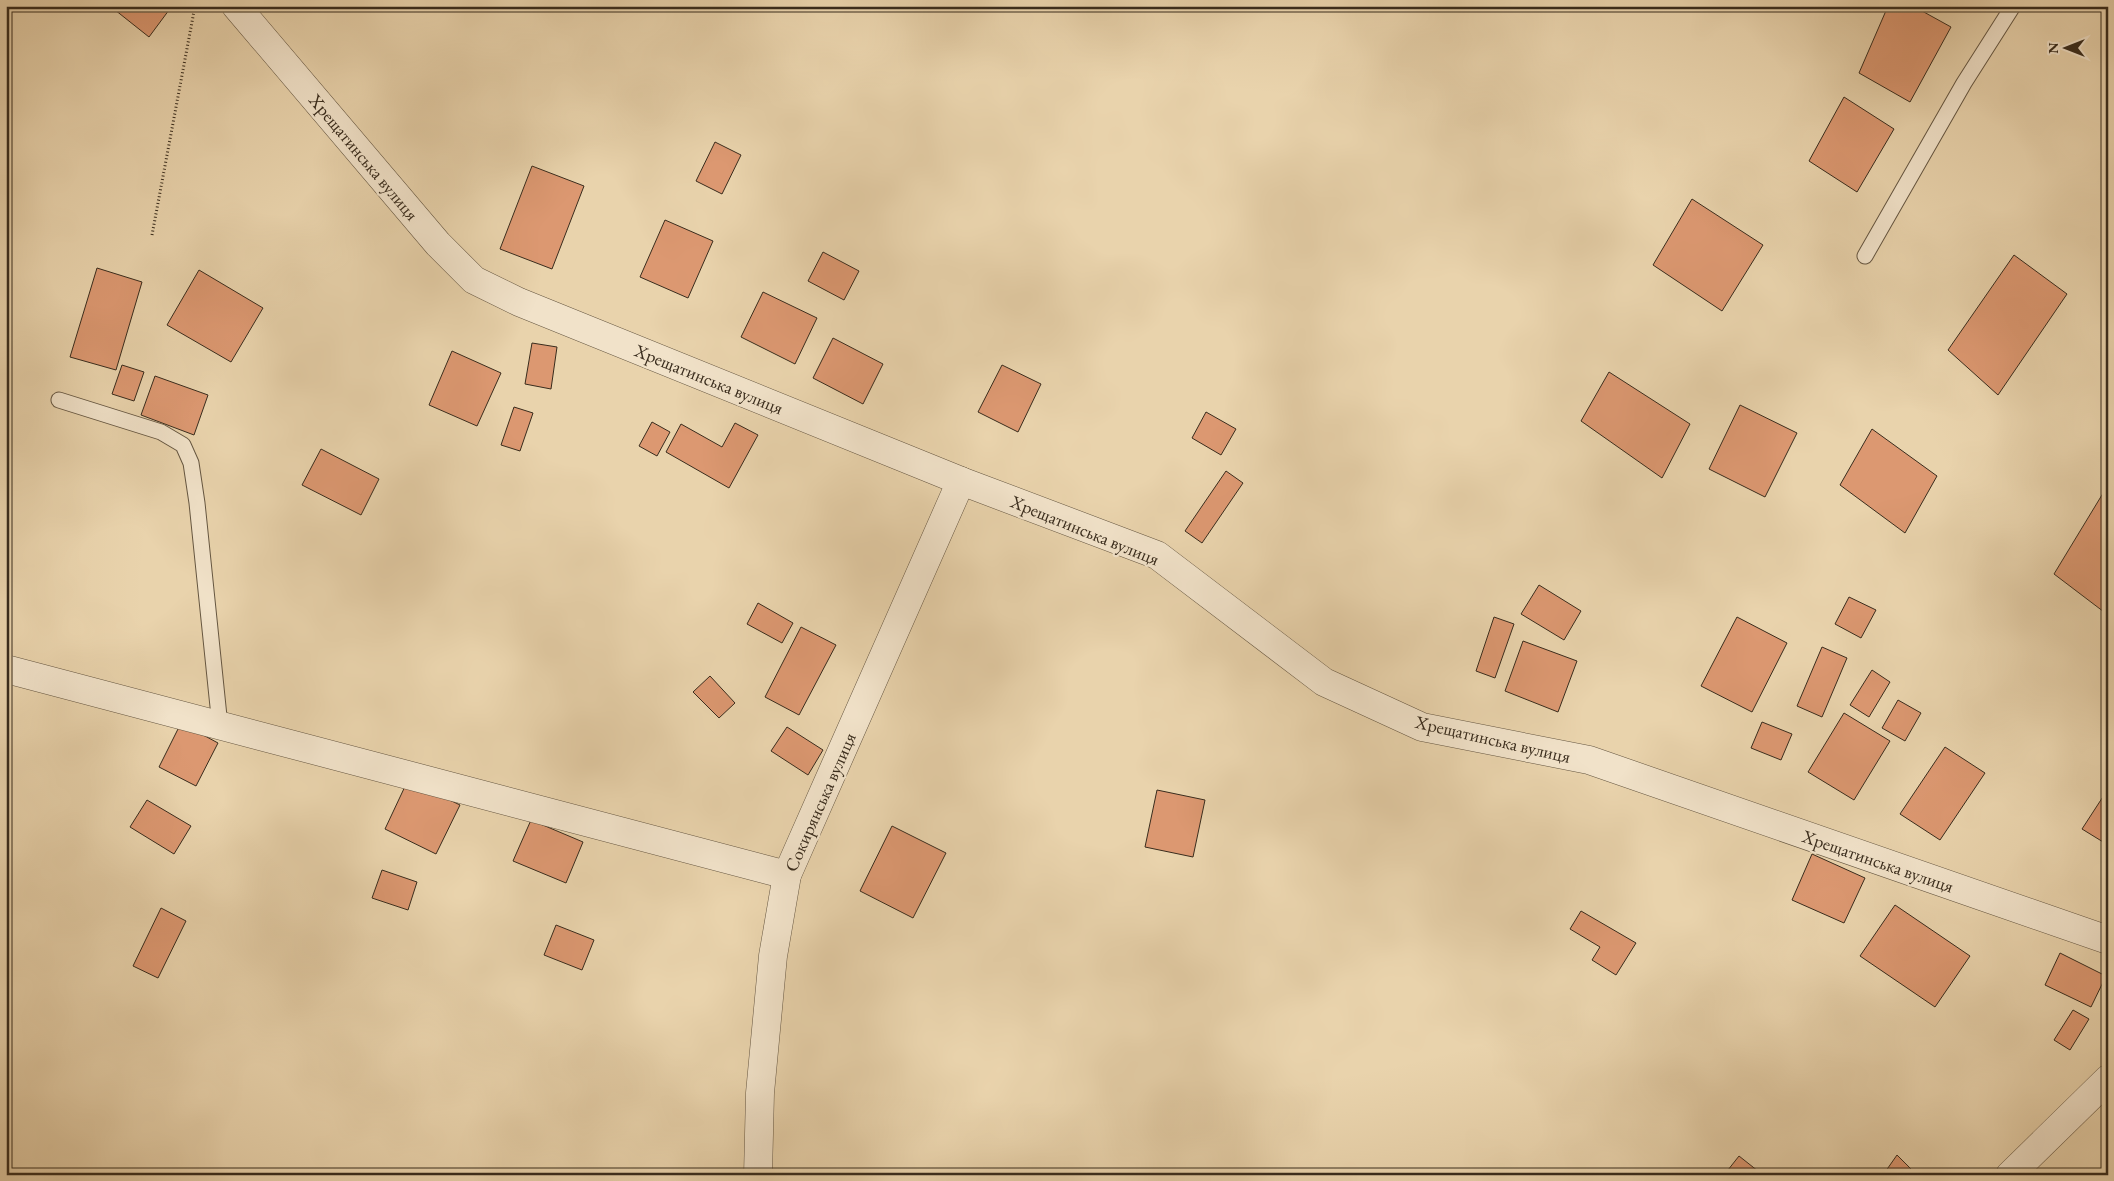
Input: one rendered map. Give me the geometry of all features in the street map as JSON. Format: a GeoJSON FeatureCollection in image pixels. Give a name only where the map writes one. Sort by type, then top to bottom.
{"type":"FeatureCollection","features":[{"type":"Feature","properties":{"kind":"street","name":"Хрещатинська вулиця"},"geometry":{"type":"LineString","coordinates":[[236,6],[438,244],[474,280],[520,302],[961,481],[1157,555],[1324,682],[1422,727],[1589,760],[2108,940]]}},
{"type":"Feature","properties":{"kind":"street","name":"Сокирянська вулиця"},"geometry":{"type":"LineString","coordinates":[[758,1175],[760,1093],[773,956],[786,875],[961,481]]}},
{"type":"Feature","properties":{"kind":"street"},"geometry":{"type":"LineString","coordinates":[[6,669],[786,875]]}},
{"type":"Feature","properties":{"kind":"street"},"geometry":{"type":"LineString","coordinates":[[2010,1175],[2108,1079]]}},
{"type":"Feature","properties":{"kind":"lane"},"geometry":{"type":"LineString","coordinates":[[1865,256],[1964,83],[2013,6]]}},
{"type":"Feature","properties":{"kind":"lane"},"geometry":{"type":"LineString","coordinates":[[59,400],[161,432],[183,445],[191,463],[197,503],[220,726]]}},
{"type":"Feature","properties":{"kind":"path"},"geometry":{"type":"LineString","coordinates":[[152,235],[195,6]]}},
{"type":"Feature","properties":{"kind":"building"},"geometry":{"type":"Polygon","coordinates":[[[110,6],[172,6],[149,37],[110,6]]]}},
{"type":"Feature","properties":{"kind":"building"},"geometry":{"type":"Polygon","coordinates":[[[1888,6],[1913,6],[1951,27],[1910,102],[1859,73],[1888,6]]]}},
{"type":"Feature","properties":{"kind":"building"},"geometry":{"type":"Polygon","coordinates":[[[1844,97],[1894,129],[1857,192],[1809,161],[1844,97]]]}},
{"type":"Feature","properties":{"kind":"building"},"geometry":{"type":"Polygon","coordinates":[[[715,142],[741,155],[722,194],[696,181],[715,142]]]}},
{"type":"Feature","properties":{"kind":"building"},"geometry":{"type":"Polygon","coordinates":[[[532,166],[584,186],[552,269],[500,249],[532,166]]]}},
{"type":"Feature","properties":{"kind":"building"},"geometry":{"type":"Polygon","coordinates":[[[1692,199],[1763,245],[1722,311],[1653,265],[1692,199]]]}},
{"type":"Feature","properties":{"kind":"building"},"geometry":{"type":"Polygon","coordinates":[[[665,220],[713,241],[688,298],[640,277],[665,220]]]}},
{"type":"Feature","properties":{"kind":"building"},"geometry":{"type":"Polygon","coordinates":[[[823,252],[859,271],[844,300],[808,281],[823,252]]]}},
{"type":"Feature","properties":{"kind":"building"},"geometry":{"type":"Polygon","coordinates":[[[2014,255],[2067,294],[1998,395],[1948,350],[2014,255]]]}},
{"type":"Feature","properties":{"kind":"building"},"geometry":{"type":"Polygon","coordinates":[[[97,268],[142,282],[116,370],[70,357],[97,268]]]}},
{"type":"Feature","properties":{"kind":"building"},"geometry":{"type":"Polygon","coordinates":[[[199,270],[263,308],[231,362],[167,325],[199,270]]]}},
{"type":"Feature","properties":{"kind":"building"},"geometry":{"type":"Polygon","coordinates":[[[763,292],[817,318],[795,364],[741,337],[763,292]]]}},
{"type":"Feature","properties":{"kind":"building"},"geometry":{"type":"Polygon","coordinates":[[[833,338],[883,364],[863,404],[813,378],[833,338]]]}},
{"type":"Feature","properties":{"kind":"building"},"geometry":{"type":"Polygon","coordinates":[[[532,343],[557,347],[551,389],[525,384],[532,343]]]}},
{"type":"Feature","properties":{"kind":"building"},"geometry":{"type":"Polygon","coordinates":[[[452,351],[501,373],[477,426],[429,405],[452,351]]]}},
{"type":"Feature","properties":{"kind":"building"},"geometry":{"type":"Polygon","coordinates":[[[122,365],[144,372],[134,401],[112,394],[122,365]]]}},
{"type":"Feature","properties":{"kind":"building"},"geometry":{"type":"Polygon","coordinates":[[[1002,365],[1041,384],[1018,432],[978,412],[1002,365]]]}},
{"type":"Feature","properties":{"kind":"building"},"geometry":{"type":"Polygon","coordinates":[[[1609,372],[1690,424],[1662,478],[1581,421],[1609,372]]]}},
{"type":"Feature","properties":{"kind":"building"},"geometry":{"type":"Polygon","coordinates":[[[155,376],[208,395],[194,435],[141,415],[155,376]]]}},
{"type":"Feature","properties":{"kind":"building"},"geometry":{"type":"Polygon","coordinates":[[[1740,405],[1797,433],[1765,497],[1709,469],[1740,405]]]}},
{"type":"Feature","properties":{"kind":"building"},"geometry":{"type":"Polygon","coordinates":[[[514,407],[533,413],[520,451],[501,445],[514,407]]]}},
{"type":"Feature","properties":{"kind":"building"},"geometry":{"type":"Polygon","coordinates":[[[1206,412],[1236,429],[1221,455],[1192,438],[1206,412]]]}},
{"type":"Feature","properties":{"kind":"building"},"geometry":{"type":"Polygon","coordinates":[[[652,422],[670,432],[657,456],[639,446],[652,422]]]}},
{"type":"Feature","properties":{"kind":"building"},"geometry":{"type":"Polygon","coordinates":[[[735,423],[758,435],[729,488],[666,452],[681,424],[722,447],[735,423]]]}},
{"type":"Feature","properties":{"kind":"building"},"geometry":{"type":"Polygon","coordinates":[[[1872,429],[1937,476],[1905,533],[1840,485],[1872,429]]]}},
{"type":"Feature","properties":{"kind":"building"},"geometry":{"type":"Polygon","coordinates":[[[321,449],[379,479],[361,515],[302,485],[321,449]]]}},
{"type":"Feature","properties":{"kind":"building"},"geometry":{"type":"Polygon","coordinates":[[[1226,471],[1243,483],[1202,543],[1185,531],[1226,471]]]}},
{"type":"Feature","properties":{"kind":"building"},"geometry":{"type":"Polygon","coordinates":[[[2108,485],[2108,615],[2054,574],[2108,485]]]}},
{"type":"Feature","properties":{"kind":"building"},"geometry":{"type":"Polygon","coordinates":[[[1539,585],[1581,611],[1564,640],[1521,614],[1539,585]]]}},
{"type":"Feature","properties":{"kind":"building"},"geometry":{"type":"Polygon","coordinates":[[[1849,597],[1876,610],[1861,638],[1835,624],[1849,597]]]}},
{"type":"Feature","properties":{"kind":"building"},"geometry":{"type":"Polygon","coordinates":[[[758,603],[793,623],[782,643],[747,624],[758,603]]]}},
{"type":"Feature","properties":{"kind":"building"},"geometry":{"type":"Polygon","coordinates":[[[1494,617],[1514,624],[1495,678],[1476,671],[1494,617]]]}},
{"type":"Feature","properties":{"kind":"building"},"geometry":{"type":"Polygon","coordinates":[[[1737,617],[1787,643],[1752,712],[1701,686],[1737,617]]]}},
{"type":"Feature","properties":{"kind":"building"},"geometry":{"type":"Polygon","coordinates":[[[801,627],[836,645],[799,715],[765,697],[801,627]]]}},
{"type":"Feature","properties":{"kind":"building"},"geometry":{"type":"Polygon","coordinates":[[[1523,641],[1577,661],[1558,712],[1505,691],[1523,641]]]}},
{"type":"Feature","properties":{"kind":"building"},"geometry":{"type":"Polygon","coordinates":[[[1822,647],[1847,658],[1822,717],[1797,706],[1822,647]]]}},
{"type":"Feature","properties":{"kind":"building"},"geometry":{"type":"Polygon","coordinates":[[[1872,670],[1890,682],[1869,717],[1850,705],[1872,670]]]}},
{"type":"Feature","properties":{"kind":"building"},"geometry":{"type":"Polygon","coordinates":[[[710,676],[735,703],[719,718],[693,692],[710,676]]]}},
{"type":"Feature","properties":{"kind":"building"},"geometry":{"type":"Polygon","coordinates":[[[1898,700],[1921,713],[1905,741],[1882,728],[1898,700]]]}},
{"type":"Feature","properties":{"kind":"building"},"geometry":{"type":"Polygon","coordinates":[[[1844,713],[1890,741],[1854,800],[1808,772],[1844,713]]]}},
{"type":"Feature","properties":{"kind":"building"},"geometry":{"type":"Polygon","coordinates":[[[1762,722],[1792,734],[1781,760],[1751,748],[1762,722]]]}},
{"type":"Feature","properties":{"kind":"building"},"geometry":{"type":"Polygon","coordinates":[[[181,723],[218,743],[196,786],[159,767],[181,723]]]}},
{"type":"Feature","properties":{"kind":"building"},"geometry":{"type":"Polygon","coordinates":[[[787,727],[823,750],[808,775],[771,751],[787,727]]]}},
{"type":"Feature","properties":{"kind":"building"},"geometry":{"type":"Polygon","coordinates":[[[1945,747],[1985,773],[1940,840],[1900,814],[1945,747]]]}},
{"type":"Feature","properties":{"kind":"building"},"geometry":{"type":"Polygon","coordinates":[[[408,780],[460,805],[436,854],[385,829],[408,780]]]}},
{"type":"Feature","properties":{"kind":"building"},"geometry":{"type":"Polygon","coordinates":[[[2108,789],[2108,845],[2082,829],[2108,789]]]}},
{"type":"Feature","properties":{"kind":"building"},"geometry":{"type":"Polygon","coordinates":[[[1157,790],[1205,800],[1193,857],[1145,847],[1157,790]]]}},
{"type":"Feature","properties":{"kind":"building"},"geometry":{"type":"Polygon","coordinates":[[[147,800],[191,826],[174,854],[130,827],[147,800]]]}},
{"type":"Feature","properties":{"kind":"building"},"geometry":{"type":"Polygon","coordinates":[[[531,820],[583,842],[566,883],[513,861],[531,820]]]}},
{"type":"Feature","properties":{"kind":"building"},"geometry":{"type":"Polygon","coordinates":[[[892,826],[946,853],[913,918],[860,891],[892,826]]]}},
{"type":"Feature","properties":{"kind":"building"},"geometry":{"type":"Polygon","coordinates":[[[1812,854],[1865,878],[1844,923],[1792,900],[1812,854]]]}},
{"type":"Feature","properties":{"kind":"building"},"geometry":{"type":"Polygon","coordinates":[[[382,870],[417,882],[408,910],[372,898],[382,870]]]}},
{"type":"Feature","properties":{"kind":"building"},"geometry":{"type":"Polygon","coordinates":[[[1895,905],[1970,956],[1935,1007],[1860,956],[1895,905]]]}},
{"type":"Feature","properties":{"kind":"building"},"geometry":{"type":"Polygon","coordinates":[[[161,908],[186,921],[158,978],[133,966],[161,908]]]}},
{"type":"Feature","properties":{"kind":"building"},"geometry":{"type":"Polygon","coordinates":[[[1581,911],[1636,943],[1616,975],[1592,960],[1600,947],[1570,929],[1581,911]]]}},
{"type":"Feature","properties":{"kind":"building"},"geometry":{"type":"Polygon","coordinates":[[[556,925],[594,940],[582,970],[544,955],[556,925]]]}},
{"type":"Feature","properties":{"kind":"building"},"geometry":{"type":"Polygon","coordinates":[[[2060,953],[2106,976],[2091,1007],[2045,985],[2060,953]]]}},
{"type":"Feature","properties":{"kind":"building"},"geometry":{"type":"Polygon","coordinates":[[[2073,1010],[2089,1019],[2070,1050],[2054,1040],[2073,1010]]]}},
{"type":"Feature","properties":{"kind":"building"},"geometry":{"type":"Polygon","coordinates":[[[1897,1155],[1917,1175],[1883,1175],[1897,1155]]]}},
{"type":"Feature","properties":{"kind":"building"},"geometry":{"type":"Polygon","coordinates":[[[1739,1156],[1763,1175],[1724,1175],[1739,1156]]]}}]}
